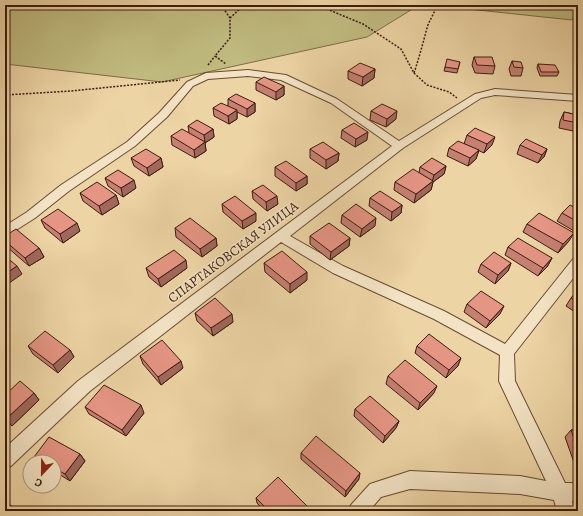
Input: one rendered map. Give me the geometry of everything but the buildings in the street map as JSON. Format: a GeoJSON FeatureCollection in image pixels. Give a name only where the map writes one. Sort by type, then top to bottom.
{"type":"FeatureCollection","features":[{"type":"Feature","properties":{"kind":"street"},"geometry":{"type":"LineString","coordinates":[[5,232],[31,215],[65,188],[131,144],[163,115],[190,84],[206,76],[241,74],[283,77],[334,101],[399,146]]}},
{"type":"Feature","properties":{"kind":"street","name":"СПАРТАКОВСКАЯ УЛИЦА"},"geometry":{"type":"LineString","coordinates":[[5,460],[84,386],[399,146],[478,96],[495,92],[578,98]]}},
{"type":"Feature","properties":{"kind":"street"},"geometry":{"type":"LineString","coordinates":[[281,236],[306,254],[367,284],[440,316],[507,352]]}},
{"type":"Feature","properties":{"kind":"street"},"geometry":{"type":"LineString","coordinates":[[566,511],[560,492],[507,381],[507,352],[578,262]]}},
{"type":"Feature","properties":{"kind":"street"},"geometry":{"type":"LineString","coordinates":[[357,511],[376,490],[410,480],[520,485],[560,492],[578,492]]}},
{"type":"Feature","properties":{"kind":"path"},"geometry":{"type":"LineString","coordinates":[[221,5],[230,18],[230,38],[215,56],[241,74]]}},
{"type":"Feature","properties":{"kind":"path"},"geometry":{"type":"LineString","coordinates":[[230,18],[244,5]]}},
{"type":"Feature","properties":{"kind":"path"},"geometry":{"type":"LineString","coordinates":[[317,5],[362,24],[401,49],[414,74],[427,84],[449,92],[466,104]]}},
{"type":"Feature","properties":{"kind":"path"},"geometry":{"type":"LineString","coordinates":[[414,74],[423,48],[427,26],[436,12],[436,5]]}},
{"type":"Feature","properties":{"kind":"path"},"geometry":{"type":"LineString","coordinates":[[5,95],[71,91],[206,76]]}},
{"type":"Feature","properties":{"kind":"shaded area"},"geometry":{"type":"Polygon","coordinates":[[[5,5],[419,5],[367,37],[162,82],[5,64],[5,5]]]}},
{"type":"Feature","properties":{"kind":"shaded area"},"geometry":{"type":"Polygon","coordinates":[[[430,5],[578,5],[578,9],[572,20],[430,5]]]}}]}
